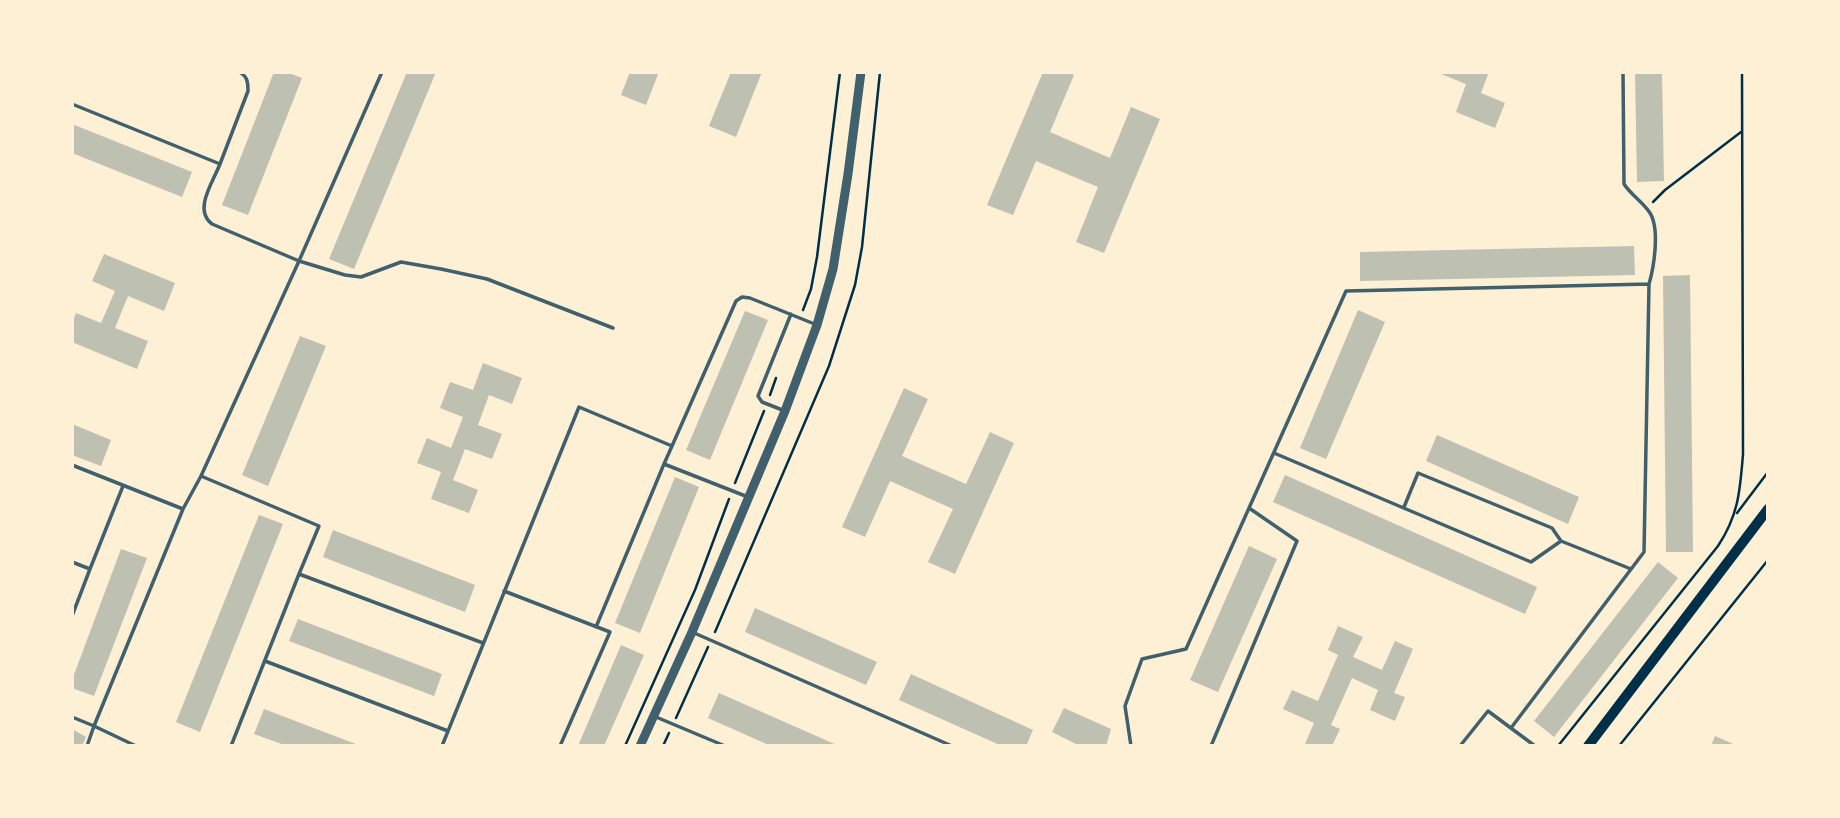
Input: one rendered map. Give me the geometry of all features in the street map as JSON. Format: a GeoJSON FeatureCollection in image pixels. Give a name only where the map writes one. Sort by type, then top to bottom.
{"type":"FeatureCollection","features":[{"type":"Feature","properties":{"kind":"main road"},"geometry":{"type":"LineString","coordinates":[[1587,746],[1768,509]]}},
{"type":"Feature","properties":{"kind":"street"},"geometry":{"type":"LineString","coordinates":[[640,746],[692,632],[785,411],[817,324],[832,269],[861,72]]}},
{"type":"Feature","properties":{"kind":"lane"},"geometry":{"type":"LineString","coordinates":[[239,72],[248,82],[248,91],[205,200],[205,219],[212,225],[299,261],[345,275],[360,277],[401,262],[487,279],[613,328]]}},
{"type":"Feature","properties":{"kind":"lane"},"geometry":{"type":"LineString","coordinates":[[87,746],[183,509],[299,261],[382,72]]}},
{"type":"Feature","properties":{"kind":"lane"},"geometry":{"type":"LineString","coordinates":[[1511,728],[1644,552],[1648,284],[1654,267],[1654,230],[1650,214],[1624,184],[1623,72]]}},
{"type":"Feature","properties":{"kind":"lane"},"geometry":{"type":"LineString","coordinates":[[72,104],[220,164]]}},
{"type":"Feature","properties":{"kind":"lane"},"geometry":{"type":"LineString","coordinates":[[1131,746],[1125,706],[1142,659],[1186,649],[1346,291],[1648,284]]}},
{"type":"Feature","properties":{"kind":"lane"},"geometry":{"type":"LineString","coordinates":[[596,626],[736,301],[742,297],[750,298],[817,324]]}},
{"type":"Feature","properties":{"kind":"lane"},"geometry":{"type":"LineString","coordinates":[[785,411],[766,404],[758,397],[791,314]]}},
{"type":"Feature","properties":{"kind":"lane"},"geometry":{"type":"LineString","coordinates":[[442,746],[579,407],[672,446]]}},
{"type":"Feature","properties":{"kind":"lane"},"geometry":{"type":"LineString","coordinates":[[1274,453],[1531,562],[1562,541]]}},
{"type":"Feature","properties":{"kind":"lane"},"geometry":{"type":"LineString","coordinates":[[664,464],[747,497]]}},
{"type":"Feature","properties":{"kind":"lane"},"geometry":{"type":"LineString","coordinates":[[72,465],[183,509]]}},
{"type":"Feature","properties":{"kind":"lane"},"geometry":{"type":"LineString","coordinates":[[1404,508],[1418,472],[1552,528],[1562,541],[1632,569]]}},
{"type":"Feature","properties":{"kind":"lane"},"geometry":{"type":"LineString","coordinates":[[201,475],[318,526],[231,746]]}},
{"type":"Feature","properties":{"kind":"lane"},"geometry":{"type":"LineString","coordinates":[[72,616],[123,486]]}},
{"type":"Feature","properties":{"kind":"lane"},"geometry":{"type":"LineString","coordinates":[[1211,746],[1297,541],[1249,508]]}},
{"type":"Feature","properties":{"kind":"lane"},"geometry":{"type":"LineString","coordinates":[[72,562],[90,569]]}},
{"type":"Feature","properties":{"kind":"lane"},"geometry":{"type":"LineString","coordinates":[[299,573],[484,643]]}},
{"type":"Feature","properties":{"kind":"lane"},"geometry":{"type":"LineString","coordinates":[[504,592],[610,632],[560,746]]}},
{"type":"Feature","properties":{"kind":"lane"},"geometry":{"type":"LineString","coordinates":[[692,632],[953,746]]}},
{"type":"Feature","properties":{"kind":"lane"},"geometry":{"type":"LineString","coordinates":[[265,661],[448,731]]}},
{"type":"Feature","properties":{"kind":"lane"},"geometry":{"type":"LineString","coordinates":[[1460,746],[1488,711],[1534,746]]}},
{"type":"Feature","properties":{"kind":"lane"},"geometry":{"type":"LineString","coordinates":[[654,716],[725,746]]}},
{"type":"Feature","properties":{"kind":"lane"},"geometry":{"type":"LineString","coordinates":[[72,717],[136,746]]}},
{"type":"Feature","properties":{"kind":"path"},"geometry":{"type":"LineString","coordinates":[[800,318],[811,289],[817,257],[840,72]]}},
{"type":"Feature","properties":{"kind":"path"},"geometry":{"type":"LineString","coordinates":[[1735,515],[1740,495],[1743,454],[1741,72]]}},
{"type":"Feature","properties":{"kind":"path"},"geometry":{"type":"LineString","coordinates":[[1646,209],[1665,190],[1742,132]]}},
{"type":"Feature","properties":{"kind":"path"},"geometry":{"type":"LineString","coordinates":[[625,746],[695,590],[781,367]]}},
{"type":"Feature","properties":{"kind":"path"},"geometry":{"type":"LineString","coordinates":[[783,453],[790,456]]}},
{"type":"Feature","properties":{"kind":"path"},"geometry":{"type":"LineString","coordinates":[[1558,746],[1718,546],[1735,515],[1768,472]]}},
{"type":"Feature","properties":{"kind":"path"},"geometry":{"type":"LineString","coordinates":[[1619,746],[1768,560]]}},
{"type":"Feature","properties":{"kind":"building"},"geometry":{"type":"Polygon","coordinates":[[[274,72],[286,72],[302,78],[248,215],[222,205],[274,72]]]}},
{"type":"Feature","properties":{"kind":"building"},"geometry":{"type":"Polygon","coordinates":[[[407,72],[436,72],[354,269],[329,259],[407,72]]]}},
{"type":"Feature","properties":{"kind":"building"},"geometry":{"type":"Polygon","coordinates":[[[630,72],[659,72],[646,105],[621,95],[630,72]]]}},
{"type":"Feature","properties":{"kind":"building"},"geometry":{"type":"Polygon","coordinates":[[[731,72],[762,72],[736,137],[709,126],[731,72]]]}},
{"type":"Feature","properties":{"kind":"building"},"geometry":{"type":"Polygon","coordinates":[[[1043,72],[1066,72],[1074,75],[1050,132],[1110,158],[1131,107],[1160,119],[1104,253],[1076,242],[1098,187],[1036,161],[1013,215],[987,205],[1043,72]]]}},
{"type":"Feature","properties":{"kind":"building"},"geometry":{"type":"Polygon","coordinates":[[[1489,72],[1481,93],[1505,103],[1495,128],[1456,112],[1466,84],[1441,74],[1489,72]]]}},
{"type":"Feature","properties":{"kind":"building"},"geometry":{"type":"Polygon","coordinates":[[[1635,72],[1662,72],[1664,181],[1637,182],[1635,72]]]}},
{"type":"Feature","properties":{"kind":"building"},"geometry":{"type":"Polygon","coordinates":[[[72,124],[192,172],[182,197],[72,153],[72,124]]]}},
{"type":"Feature","properties":{"kind":"building"},"geometry":{"type":"Polygon","coordinates":[[[1634,246],[1635,275],[1360,281],[1360,252],[1634,246]]]}},
{"type":"Feature","properties":{"kind":"building"},"geometry":{"type":"Polygon","coordinates":[[[104,254],[175,283],[164,311],[128,296],[115,328],[148,341],[137,369],[72,342],[72,324],[76,313],[101,323],[115,291],[92,281],[104,254]]]}},
{"type":"Feature","properties":{"kind":"building"},"geometry":{"type":"Polygon","coordinates":[[[1690,275],[1693,552],[1666,552],[1663,276],[1690,275]]]}},
{"type":"Feature","properties":{"kind":"building"},"geometry":{"type":"Polygon","coordinates":[[[1358,310],[1385,322],[1326,459],[1300,448],[1358,310]]]}},
{"type":"Feature","properties":{"kind":"building"},"geometry":{"type":"Polygon","coordinates":[[[745,311],[768,320],[710,460],[686,450],[745,311]]]}},
{"type":"Feature","properties":{"kind":"building"},"geometry":{"type":"Polygon","coordinates":[[[300,336],[326,346],[268,486],[242,475],[300,336]]]}},
{"type":"Feature","properties":{"kind":"building"},"geometry":{"type":"Polygon","coordinates":[[[483,363],[522,378],[512,404],[489,395],[478,425],[502,434],[492,459],[465,449],[453,480],[478,490],[469,513],[431,499],[441,472],[417,463],[427,438],[451,448],[463,417],[440,408],[450,382],[473,390],[483,363]]]}},
{"type":"Feature","properties":{"kind":"building"},"geometry":{"type":"Polygon","coordinates":[[[904,388],[928,399],[902,456],[966,484],[990,432],[1014,443],[955,574],[928,562],[953,509],[890,481],[865,537],[842,527],[904,388]]]}},
{"type":"Feature","properties":{"kind":"building"},"geometry":{"type":"Polygon","coordinates":[[[72,424],[111,440],[101,466],[72,455],[72,424]]]}},
{"type":"Feature","properties":{"kind":"building"},"geometry":{"type":"Polygon","coordinates":[[[1437,435],[1579,497],[1568,524],[1426,461],[1437,435]]]}},
{"type":"Feature","properties":{"kind":"building"},"geometry":{"type":"Polygon","coordinates":[[[1285,475],[1537,587],[1525,614],[1273,502],[1285,475]]]}},
{"type":"Feature","properties":{"kind":"building"},"geometry":{"type":"Polygon","coordinates":[[[675,477],[699,487],[640,633],[615,623],[675,477]]]}},
{"type":"Feature","properties":{"kind":"building"},"geometry":{"type":"Polygon","coordinates":[[[259,515],[283,524],[200,732],[176,722],[259,515]]]}},
{"type":"Feature","properties":{"kind":"building"},"geometry":{"type":"Polygon","coordinates":[[[333,530],[475,585],[465,612],[323,557],[333,530]]]}},
{"type":"Feature","properties":{"kind":"building"},"geometry":{"type":"Polygon","coordinates":[[[1249,546],[1277,559],[1218,692],[1190,680],[1249,546]]]}},
{"type":"Feature","properties":{"kind":"building"},"geometry":{"type":"Polygon","coordinates":[[[121,549],[147,558],[94,696],[72,688],[72,680],[121,549]]]}},
{"type":"Feature","properties":{"kind":"building"},"geometry":{"type":"Polygon","coordinates":[[[1658,562],[1678,578],[1554,737],[1534,721],[1658,562]]]}},
{"type":"Feature","properties":{"kind":"building"},"geometry":{"type":"Polygon","coordinates":[[[755,608],[877,662],[866,685],[745,632],[755,608]]]}},
{"type":"Feature","properties":{"kind":"building"},"geometry":{"type":"Polygon","coordinates":[[[298,619],[442,674],[434,696],[289,641],[298,619]]]}},
{"type":"Feature","properties":{"kind":"building"},"geometry":{"type":"Polygon","coordinates":[[[1338,626],[1363,637],[1353,657],[1382,670],[1395,641],[1413,649],[1394,693],[1405,697],[1395,721],[1370,710],[1378,690],[1352,678],[1331,725],[1340,729],[1332,746],[1310,746],[1305,744],[1314,723],[1283,709],[1292,690],[1318,701],[1338,655],[1328,650],[1338,626]]]}},
{"type":"Feature","properties":{"kind":"building"},"geometry":{"type":"Polygon","coordinates":[[[621,645],[644,655],[604,746],[578,746],[621,645]]]}},
{"type":"Feature","properties":{"kind":"building"},"geometry":{"type":"Polygon","coordinates":[[[911,674],[1033,730],[1026,746],[1002,746],[899,700],[911,674]]]}},
{"type":"Feature","properties":{"kind":"building"},"geometry":{"type":"Polygon","coordinates":[[[719,693],[839,746],[771,746],[708,718],[719,693]]]}},
{"type":"Feature","properties":{"kind":"building"},"geometry":{"type":"Polygon","coordinates":[[[1064,708],[1111,729],[1106,746],[1080,746],[1052,732],[1064,708]]]}},
{"type":"Feature","properties":{"kind":"building"},"geometry":{"type":"Polygon","coordinates":[[[264,709],[361,746],[287,746],[254,734],[264,709]]]}},
{"type":"Feature","properties":{"kind":"building"},"geometry":{"type":"Polygon","coordinates":[[[72,729],[86,737],[82,746],[72,746],[72,729]]]}},
{"type":"Feature","properties":{"kind":"building"},"geometry":{"type":"Polygon","coordinates":[[[1715,736],[1738,746],[1711,746],[1715,736]]]}}]}
